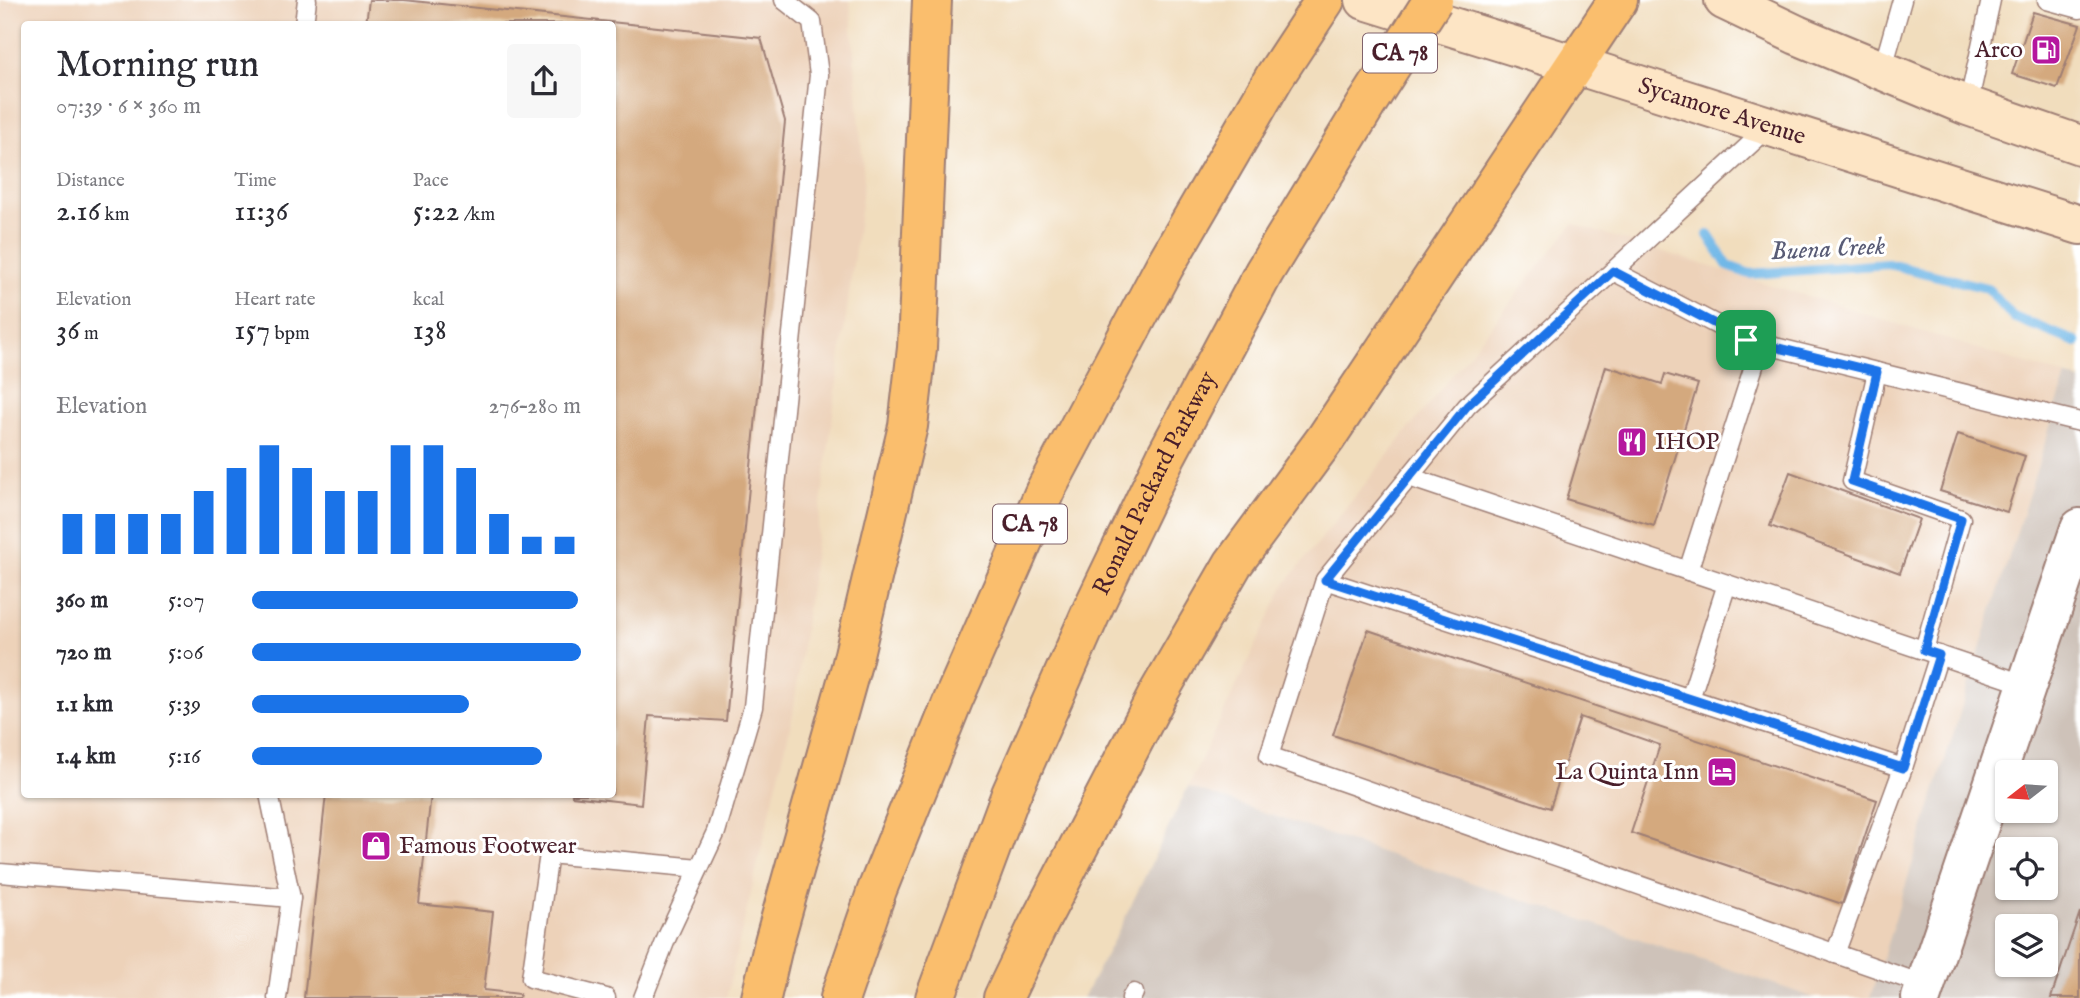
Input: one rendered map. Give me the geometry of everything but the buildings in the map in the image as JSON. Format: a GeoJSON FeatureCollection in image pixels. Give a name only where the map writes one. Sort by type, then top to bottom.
{"type":"FeatureCollection","features":[{"type":"Feature","properties":{"kind":"highway"},"geometry":{"type":"LineString","coordinates":[[761,998],[774,942],[851,667],[908,426],[917,348],[932,0]]}},
{"type":"Feature","properties":{"kind":"highway","name":"CA 78"},"geometry":{"type":"LineString","coordinates":[[840,998],[877,890],[954,698],[1045,491],[1164,267],[1275,76],[1325,0]]}},
{"type":"Feature","properties":{"kind":"highway","name":"Ronald Packard Parkway"},"geometry":{"type":"LineString","coordinates":[[935,998],[1011,794],[1094,606],[1167,454],[1264,272],[1433,0]]}},
{"type":"Feature","properties":{"kind":"highway"},"geometry":{"type":"LineString","coordinates":[[1003,998],[1038,925],[1160,692],[1233,564],[1320,448],[1618,0]]}},
{"type":"Feature","properties":{"kind":"main road","name":"Sycamore Avenue"},"geometry":{"type":"LineString","coordinates":[[1364,0],[2080,225]]}},
{"type":"Feature","properties":{"kind":"main road"},"geometry":{"type":"LineString","coordinates":[[1724,0],[1797,35],[1968,106],[2080,144]]}},
{"type":"Feature","properties":{"kind":"street"},"geometry":{"type":"LineString","coordinates":[[1923,991],[2080,528]]}},
{"type":"Feature","properties":{"kind":"lane"},"geometry":{"type":"LineString","coordinates":[[304,21],[307,0]]}},
{"type":"Feature","properties":{"kind":"lane"},"geometry":{"type":"LineString","coordinates":[[643,998],[667,937],[716,831],[753,706],[819,75],[812,22],[784,0]]}},
{"type":"Feature","properties":{"kind":"lane"},"geometry":{"type":"LineString","coordinates":[[1882,71],[1902,0]]}},
{"type":"Feature","properties":{"kind":"lane"},"geometry":{"type":"LineString","coordinates":[[1968,106],[1991,0]]}},
{"type":"Feature","properties":{"kind":"lane"},"geometry":{"type":"LineString","coordinates":[[2047,0],[2080,9]]}},
{"type":"Feature","properties":{"kind":"lane"},"geometry":{"type":"LineString","coordinates":[[1770,126],[1467,406],[1325,580],[1269,755],[1835,954],[1923,991]]}},
{"type":"Feature","properties":{"kind":"lane"},"geometry":{"type":"LineString","coordinates":[[1613,271],[1746,340],[2080,422]]}},
{"type":"Feature","properties":{"kind":"lane"},"geometry":{"type":"LineString","coordinates":[[1688,571],[1761,344]]}},
{"type":"Feature","properties":{"kind":"lane"},"geometry":{"type":"LineString","coordinates":[[1835,954],[1903,768],[1961,519],[1852,481],[1877,372]]}},
{"type":"Feature","properties":{"kind":"lane"},"geometry":{"type":"LineString","coordinates":[[1409,477],[2027,685]]}},
{"type":"Feature","properties":{"kind":"lane"},"geometry":{"type":"LineString","coordinates":[[1325,580],[1903,768]]}},
{"type":"Feature","properties":{"kind":"lane"},"geometry":{"type":"LineString","coordinates":[[1689,699],[1727,584]]}},
{"type":"Feature","properties":{"kind":"lane"},"geometry":{"type":"LineString","coordinates":[[270,798],[290,898],[278,998]]}},
{"type":"Feature","properties":{"kind":"lane"},"geometry":{"type":"LineString","coordinates":[[606,998],[531,978],[549,854],[699,868]]}},
{"type":"Feature","properties":{"kind":"lane"},"geometry":{"type":"LineString","coordinates":[[0,873],[290,898]]}},
{"type":"Feature","properties":{"kind":"shaded area"},"geometry":{"type":"Polygon","coordinates":[[[0,0],[850,0],[864,181],[793,715],[726,998],[0,998],[0,0]]]}},
{"type":"Feature","properties":{"kind":"shaded area"},"geometry":{"type":"Polygon","coordinates":[[[1573,224],[2066,376],[1870,998],[1815,998],[1188,787],[1285,584],[1573,224]]]}},
{"type":"Feature","properties":{"kind":"shaded area"},"geometry":{"type":"Polygon","coordinates":[[[2066,376],[2080,380],[2080,998],[1870,998],[2066,376]]]}},
{"type":"Feature","properties":{"kind":"shaded area"},"geometry":{"type":"Polygon","coordinates":[[[1188,787],[1815,998],[1083,998],[1188,787]]]}},
{"type":"Feature","properties":{"kind":"waterway","name":"Buena Creek"},"geometry":{"type":"LineString","coordinates":[[1708,235],[1728,266],[1750,274],[1888,264],[1987,288],[2013,317],[2076,342]]}},
{"type":"Feature","properties":{"kind":"place","name":"Arco"},"geometry":{"type":"Point","coordinates":[2046,50]}},
{"type":"Feature","properties":{"kind":"place","name":"IHOP"},"geometry":{"type":"Point","coordinates":[1632,442]}},
{"type":"Feature","properties":{"kind":"place","name":"La Quinta Inn"},"geometry":{"type":"Point","coordinates":[1722,772]}},
{"type":"Feature","properties":{"kind":"place","name":"Famous Footwear"},"geometry":{"type":"Point","coordinates":[376,846]}},
{"type":"Feature","properties":{"kind":"route"},"geometry":{"type":"LineString","coordinates":[[1613,271],[1746,340],[1877,372],[1852,481],[1961,519],[1924,650],[1939,655],[1903,768],[1325,580],[1467,406],[1613,271]]}}]}
